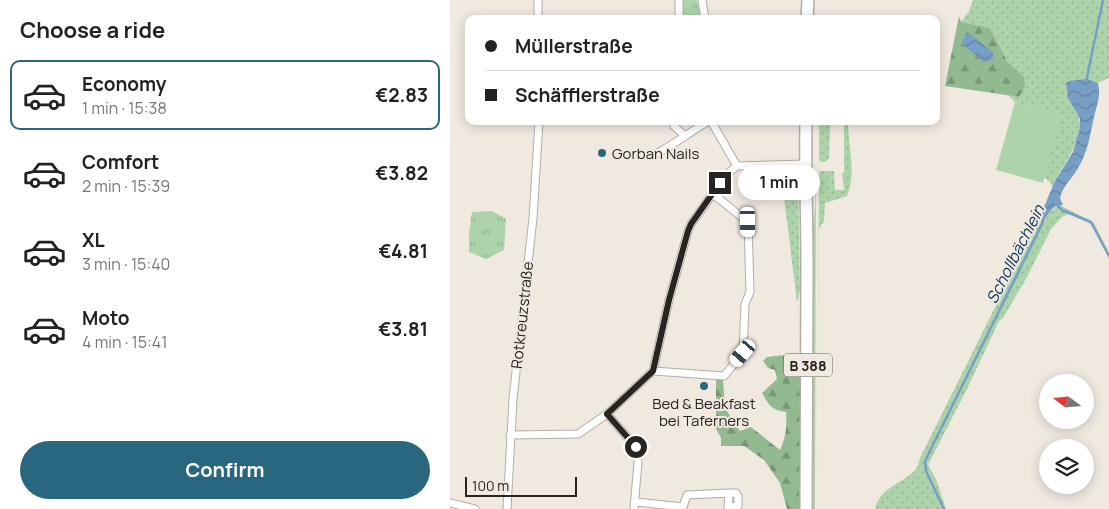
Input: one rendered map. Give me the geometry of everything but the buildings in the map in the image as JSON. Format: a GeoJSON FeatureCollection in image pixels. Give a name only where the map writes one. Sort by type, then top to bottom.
{"type":"FeatureCollection","features":[{"type":"Feature","properties":{"kind":"main road"},"geometry":{"type":"LineString","coordinates":[[807,15],[808,0]]}},
{"type":"Feature","properties":{"kind":"main road","name":"B 388"},"geometry":{"type":"LineString","coordinates":[[806,125],[808,369],[806,509]]}},
{"type":"Feature","properties":{"kind":"street"},"geometry":{"type":"LineString","coordinates":[[538,0],[538,15]]}},
{"type":"Feature","properties":{"kind":"street"},"geometry":{"type":"LineString","coordinates":[[678,0],[679,15]]}},
{"type":"Feature","properties":{"kind":"street"},"geometry":{"type":"LineString","coordinates":[[702,0],[704,15]]}},
{"type":"Feature","properties":{"kind":"street","name":"Rotkreuzstraße"},"geometry":{"type":"LineString","coordinates":[[507,509],[510,435],[534,202],[539,125]]}},
{"type":"Feature","properties":{"kind":"street"},"geometry":{"type":"LineString","coordinates":[[674,125],[684,136]]}},
{"type":"Feature","properties":{"kind":"street"},"geometry":{"type":"LineString","coordinates":[[656,154],[703,125]]}},
{"type":"Feature","properties":{"kind":"street"},"geometry":{"type":"LineString","coordinates":[[712,125],[737,166]]}},
{"type":"Feature","properties":{"kind":"street"},"geometry":{"type":"LineString","coordinates":[[510,435],[578,434],[607,414],[653,371],[669,300],[688,231],[728,172],[737,166],[805,164]]}},
{"type":"Feature","properties":{"kind":"street"},"geometry":{"type":"LineString","coordinates":[[653,371],[724,376],[743,353],[744,304],[750,292],[748,222],[713,194]]}},
{"type":"Feature","properties":{"kind":"street"},"geometry":{"type":"LineString","coordinates":[[607,414],[636,447],[638,462],[635,506],[683,507],[687,495],[729,493],[728,508]]}},
{"type":"Feature","properties":{"kind":"street"},"geometry":{"type":"LineString","coordinates":[[454,506],[475,509]]}},
{"type":"Feature","properties":{"kind":"green space"},"geometry":{"type":"Polygon","coordinates":[[[682,0],[697,0],[700,15],[682,15],[682,0]]]}},
{"type":"Feature","properties":{"kind":"green space"},"geometry":{"type":"Polygon","coordinates":[[[973,0],[1109,0],[1109,78],[1098,83],[1084,80],[1067,86],[1069,99],[1079,119],[1079,135],[1052,187],[1050,182],[1044,177],[1061,115],[1015,102],[1008,95],[1019,97],[1024,77],[1007,61],[990,28],[961,22],[969,11],[973,0]]]}},
{"type":"Feature","properties":{"kind":"green space"},"geometry":{"type":"Polygon","coordinates":[[[959,16],[961,22],[990,28],[1007,61],[1024,77],[1025,87],[1019,97],[945,86],[959,16]]]}},
{"type":"Feature","properties":{"kind":"green space"},"geometry":{"type":"Polygon","coordinates":[[[1015,102],[1062,115],[1043,183],[996,170],[1015,102]]]}},
{"type":"Feature","properties":{"kind":"green space"},"geometry":{"type":"Polygon","coordinates":[[[819,125],[831,125],[828,160],[824,162],[819,161],[819,125]]]}},
{"type":"Feature","properties":{"kind":"green space"},"geometry":{"type":"Polygon","coordinates":[[[844,125],[848,125],[852,168],[850,187],[847,196],[825,203],[824,221],[819,229],[817,509],[819,174],[820,171],[834,171],[835,190],[844,190],[842,174],[844,172],[844,125]]]}},
{"type":"Feature","properties":{"kind":"green space"},"geometry":{"type":"Polygon","coordinates":[[[769,170],[790,172],[798,182],[800,291],[797,302],[782,181],[769,170]]]}},
{"type":"Feature","properties":{"kind":"green space"},"geometry":{"type":"Polygon","coordinates":[[[816,177],[815,509],[811,509],[812,229],[816,177]]]}},
{"type":"Feature","properties":{"kind":"green space"},"geometry":{"type":"Polygon","coordinates":[[[1060,205],[1094,223],[1108,251],[1109,258],[1093,225],[1069,214],[1062,217],[1051,229],[1027,277],[1003,318],[999,321],[928,465],[936,479],[946,509],[875,509],[878,501],[887,490],[917,468],[920,458],[1025,247],[1038,216],[1041,214],[1043,224],[1049,212],[1060,205]]]}},
{"type":"Feature","properties":{"kind":"green space"},"geometry":{"type":"Polygon","coordinates":[[[492,211],[506,219],[504,250],[486,259],[469,252],[469,233],[472,212],[492,211]]]}},
{"type":"Feature","properties":{"kind":"green space"},"geometry":{"type":"Polygon","coordinates":[[[797,356],[803,369],[803,509],[787,509],[780,483],[764,460],[744,446],[721,446],[721,438],[716,429],[716,378],[723,380],[725,408],[740,431],[751,427],[780,450],[786,431],[786,412],[771,406],[762,393],[777,379],[775,370],[768,368],[763,361],[767,357],[797,356]]]}},
{"type":"Feature","properties":{"kind":"water"},"geometry":{"type":"Polygon","coordinates":[[[966,33],[969,33],[990,50],[993,53],[993,59],[984,62],[962,44],[966,33]]]}},
{"type":"Feature","properties":{"kind":"water"},"geometry":{"type":"Polygon","coordinates":[[[1086,79],[1098,83],[1099,92],[1086,150],[1078,168],[1061,193],[1060,198],[1063,205],[1052,209],[1042,225],[1041,214],[1055,181],[1073,152],[1080,128],[1080,119],[1068,98],[1066,83],[1086,79]]]}},
{"type":"Feature","properties":{"kind":"waterway","name":"Schollbächlein"},"geometry":{"type":"LineString","coordinates":[[1086,82],[1103,0]]}},
{"type":"Feature","properties":{"kind":"waterway"},"geometry":{"type":"LineString","coordinates":[[1056,204],[1062,210],[1091,222],[1109,256]]}},
{"type":"Feature","properties":{"kind":"waterway","name":"Schollbächlein"},"geometry":{"type":"LineString","coordinates":[[944,509],[926,471],[925,461],[1043,222]]}},
{"type":"Feature","properties":{"kind":"place","name":"Gorban Nails"},"geometry":{"type":"Point","coordinates":[602,153]}},
{"type":"Feature","properties":{"kind":"place","name":"Bed & Beakfast bei Taferners"},"geometry":{"type":"Point","coordinates":[704,386]}},
{"type":"Feature","properties":{"kind":"route"},"geometry":{"type":"LineString","coordinates":[[636,447],[607,414],[653,371],[669,300],[688,231],[720,183]]}}]}
